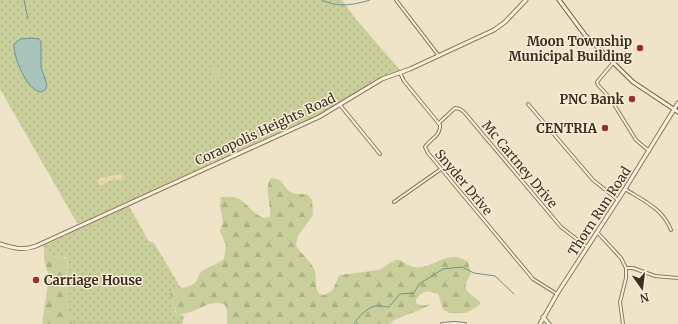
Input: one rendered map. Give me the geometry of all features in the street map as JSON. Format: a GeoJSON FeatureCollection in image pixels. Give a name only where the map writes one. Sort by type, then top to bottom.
{"type":"FeatureCollection","features":[{"type":"Feature","properties":{"kind":"street"},"geometry":{"type":"LineString","coordinates":[[396,0],[439,56]]}},
{"type":"Feature","properties":{"kind":"street","name":"Coraopolis Heights Road"},"geometry":{"type":"LineString","coordinates":[[0,244],[24,250],[36,246],[297,128],[340,105],[382,79],[439,56],[477,39],[497,28],[526,0]]}},
{"type":"Feature","properties":{"kind":"street"},"geometry":{"type":"LineString","coordinates":[[559,0],[581,30],[613,63],[638,85],[678,112]]}},
{"type":"Feature","properties":{"kind":"street"},"geometry":{"type":"LineString","coordinates":[[613,63],[597,82],[598,85],[610,98],[636,140],[649,151]]}},
{"type":"Feature","properties":{"kind":"street"},"geometry":{"type":"LineString","coordinates":[[400,73],[406,83],[439,123]]}},
{"type":"Feature","properties":{"kind":"street","name":"Thorn Run Road"},"geometry":{"type":"LineString","coordinates":[[540,324],[557,294],[649,151],[678,102]]}},
{"type":"Feature","properties":{"kind":"street"},"geometry":{"type":"LineString","coordinates":[[528,104],[593,180],[618,200]]}},
{"type":"Feature","properties":{"kind":"street"},"geometry":{"type":"LineString","coordinates":[[340,105],[380,154]]}},
{"type":"Feature","properties":{"kind":"street","name":"Mc Cartney Drive"},"geometry":{"type":"LineString","coordinates":[[439,123],[455,108],[460,108],[560,227],[587,247]]}},
{"type":"Feature","properties":{"kind":"street","name":"Snyder Drive"},"geometry":{"type":"LineString","coordinates":[[439,123],[440,132],[425,147],[428,153],[533,279],[557,294]]}},
{"type":"Feature","properties":{"kind":"street"},"geometry":{"type":"LineString","coordinates":[[394,202],[441,169]]}},
{"type":"Feature","properties":{"kind":"street"},"geometry":{"type":"LineString","coordinates":[[625,189],[660,212],[666,218],[672,230]]}},
{"type":"Feature","properties":{"kind":"street"},"geometry":{"type":"LineString","coordinates":[[597,232],[619,256],[626,268],[626,278],[620,299],[622,324]]}},
{"type":"Feature","properties":{"kind":"street"},"geometry":{"type":"LineString","coordinates":[[626,268],[633,268],[655,276],[678,278]]}},
{"type":"Feature","properties":{"kind":"street"},"geometry":{"type":"LineString","coordinates":[[543,317],[549,324]]}},
{"type":"Feature","properties":{"kind":"street"},"geometry":{"type":"LineString","coordinates":[[442,324],[465,324]]}},
{"type":"Feature","properties":{"kind":"green space"},"geometry":{"type":"Polygon","coordinates":[[[0,0],[342,0],[355,18],[400,70],[374,80],[358,92],[315,117],[85,222],[77,223],[0,89],[0,0]]]}},
{"type":"Feature","properties":{"kind":"green space"},"geometry":{"type":"Polygon","coordinates":[[[213,66],[219,70],[219,78],[217,80],[211,75],[213,66]]]}},
{"type":"Feature","properties":{"kind":"green space"},"geometry":{"type":"Polygon","coordinates":[[[271,178],[280,180],[288,190],[293,193],[307,194],[312,200],[313,215],[298,236],[296,245],[314,268],[317,291],[319,294],[324,295],[331,291],[340,275],[379,270],[395,260],[401,260],[410,266],[419,267],[427,266],[450,257],[459,258],[468,262],[471,274],[466,284],[466,290],[480,302],[480,304],[466,313],[449,313],[443,309],[438,294],[426,292],[416,299],[416,303],[422,306],[430,304],[429,306],[394,320],[390,324],[227,324],[227,311],[225,305],[219,303],[207,305],[189,313],[177,314],[172,304],[173,299],[170,294],[171,291],[178,285],[182,288],[193,284],[196,282],[201,272],[224,259],[226,245],[220,231],[223,222],[220,206],[221,197],[237,198],[257,214],[265,218],[270,217],[268,187],[271,178]]]}},
{"type":"Feature","properties":{"kind":"green space"},"geometry":{"type":"Polygon","coordinates":[[[129,206],[148,240],[154,243],[178,283],[178,288],[173,299],[173,303],[176,314],[184,317],[182,324],[73,324],[67,308],[68,286],[66,282],[68,259],[66,257],[49,254],[43,246],[129,206]]]}},
{"type":"Feature","properties":{"kind":"green space"},"geometry":{"type":"Polygon","coordinates":[[[44,249],[52,256],[68,258],[66,282],[69,292],[67,308],[73,324],[42,324],[49,277],[44,259],[44,249]]]}},
{"type":"Feature","properties":{"kind":"sand"},"geometry":{"type":"Polygon","coordinates":[[[121,174],[124,177],[123,180],[111,180],[101,186],[98,183],[100,178],[121,174]]]}},
{"type":"Feature","properties":{"kind":"water"},"geometry":{"type":"Polygon","coordinates":[[[20,39],[39,39],[41,42],[41,67],[47,85],[45,90],[41,92],[31,86],[26,80],[18,65],[14,50],[14,44],[20,39]]]}},
{"type":"Feature","properties":{"kind":"waterway"},"geometry":{"type":"LineString","coordinates":[[24,0],[28,19]]}},
{"type":"Feature","properties":{"kind":"waterway"},"geometry":{"type":"LineString","coordinates":[[322,0],[328,3],[340,5],[370,0]]}},
{"type":"Feature","properties":{"kind":"waterway"},"geometry":{"type":"LineString","coordinates":[[354,324],[360,316],[372,307],[389,307],[400,294],[414,293],[419,284],[443,269],[462,267],[474,273],[495,276],[514,294]]}},
{"type":"Feature","properties":{"kind":"place","name":"Moon Township Municipal Building"},"geometry":{"type":"Point","coordinates":[640,48]}},
{"type":"Feature","properties":{"kind":"place","name":"PNC Bank"},"geometry":{"type":"Point","coordinates":[632,99]}},
{"type":"Feature","properties":{"kind":"place","name":"CENTRIA"},"geometry":{"type":"Point","coordinates":[605,128]}},
{"type":"Feature","properties":{"kind":"place","name":"Carriage House"},"geometry":{"type":"Point","coordinates":[36,280]}}]}
